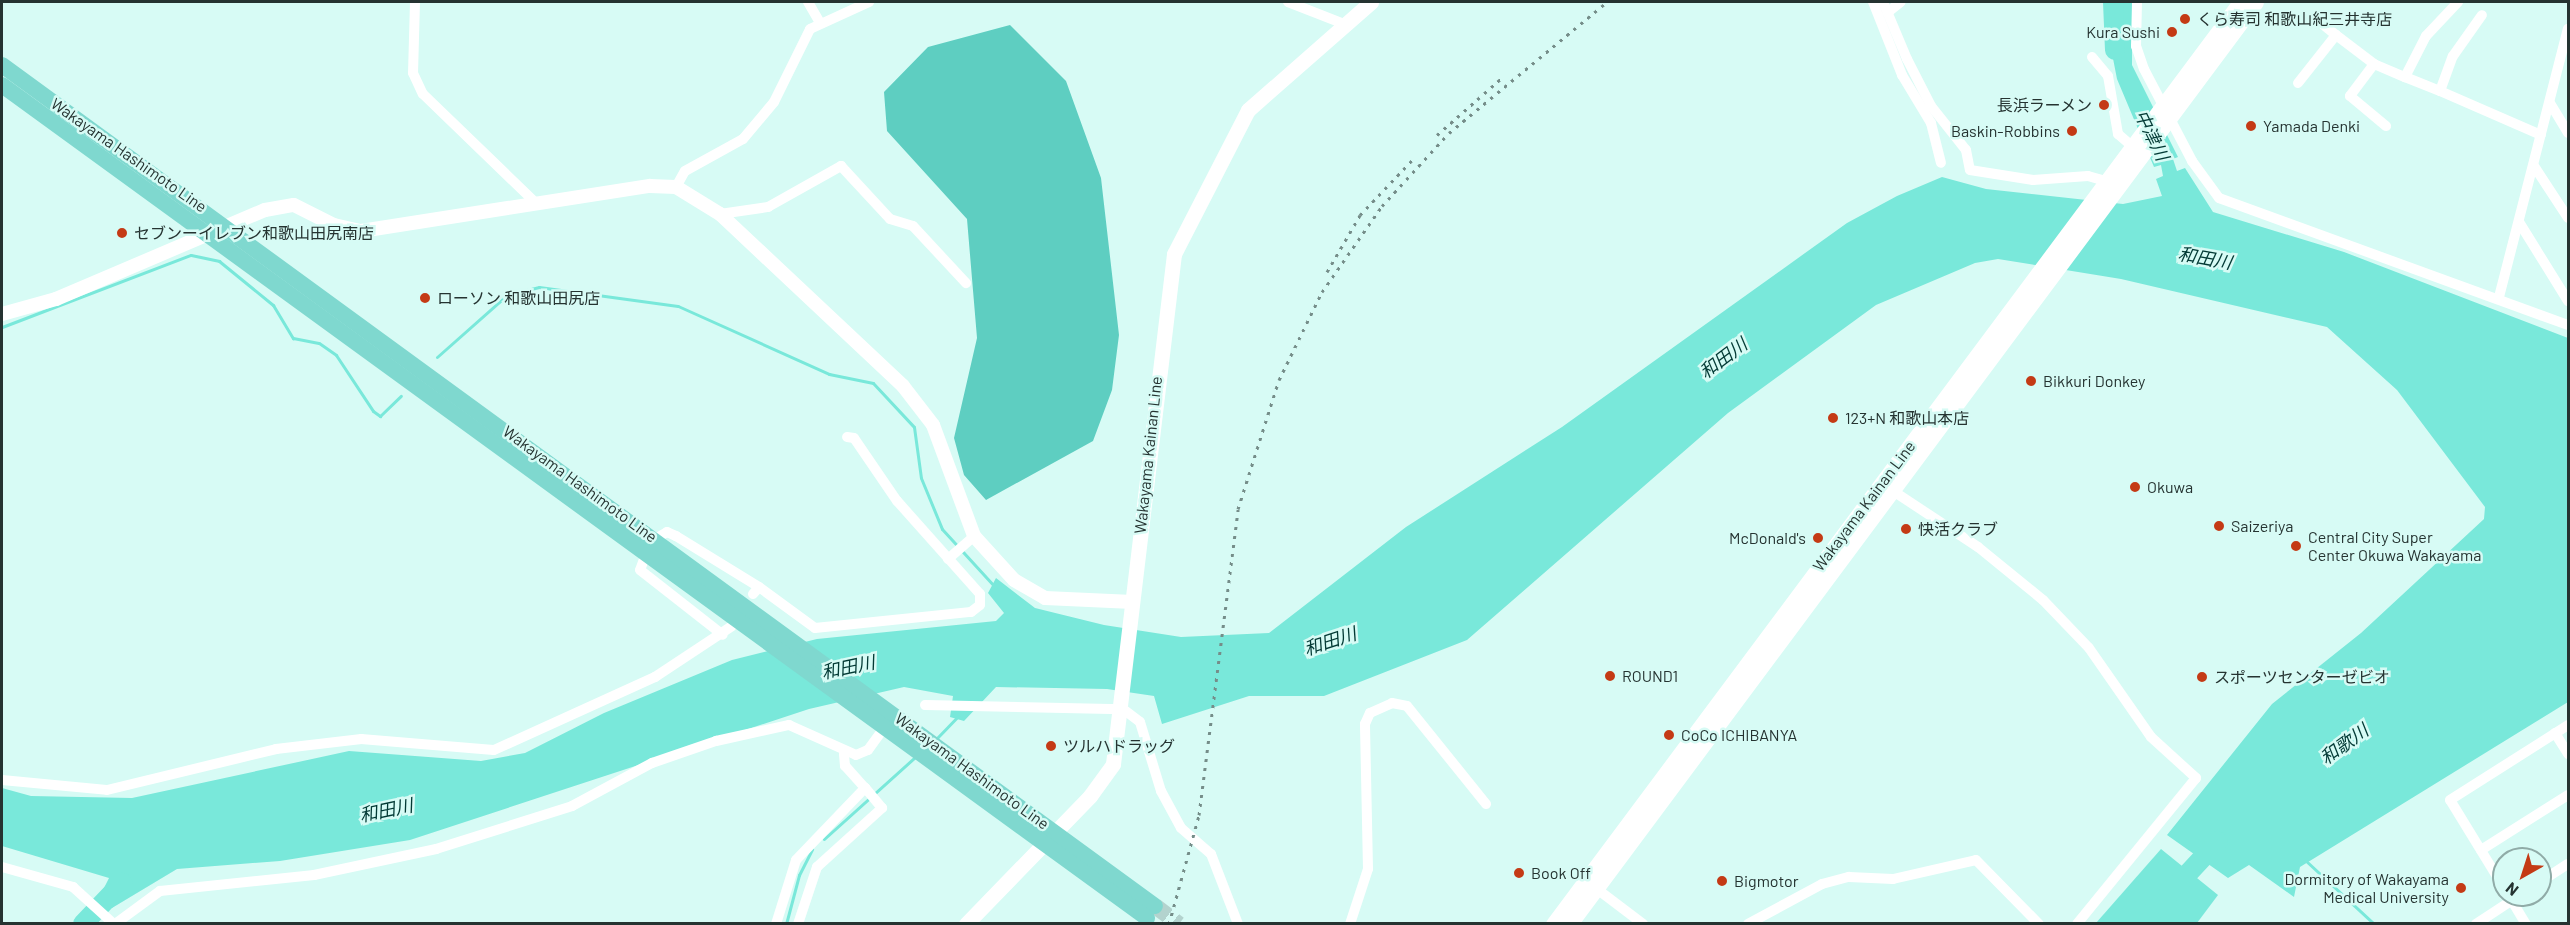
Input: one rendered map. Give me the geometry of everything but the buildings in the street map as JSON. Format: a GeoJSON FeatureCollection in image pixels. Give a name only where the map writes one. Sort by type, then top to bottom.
{"type":"FeatureCollection","features":[{"type":"Feature","properties":{"kind":"main road","name":"Wakayama Kainan Line"},"geometry":{"type":"LineString","coordinates":[[966,924],[1050,838],[1113,764],[1123,705],[1174,254],[1248,110],[1371,2]]}},
{"type":"Feature","properties":{"kind":"main road","name":"Wakayama Kainan Line"},"geometry":{"type":"LineString","coordinates":[[2164,114],[2240,2]]}},
{"type":"Feature","properties":{"kind":"main road","name":"Wakayama Kainan Line"},"geometry":{"type":"LineString","coordinates":[[1553,924],[1591,884],[2135,150],[2256,2]]}},
{"type":"Feature","properties":{"kind":"main road","name":"Wakayama Hashimoto Line"},"geometry":{"type":"LineString","coordinates":[[2,65],[228,225],[651,545],[770,640],[870,715],[890,718]]}},
{"type":"Feature","properties":{"kind":"main road","name":"Wakayama Hashimoto Line"},"geometry":{"type":"LineString","coordinates":[[2,85],[651,545],[787,635],[918,740],[1151,912]]}},
{"type":"Feature","properties":{"kind":"main road","name":"Wakayama Kainan Line"},"geometry":{"type":"LineString","coordinates":[[1570,924],[1591,884]]}},
{"type":"Feature","properties":{"kind":"street"},"geometry":{"type":"LineString","coordinates":[[415,2],[412,73],[423,94],[537,204]]}},
{"type":"Feature","properties":{"kind":"street"},"geometry":{"type":"LineString","coordinates":[[808,2],[820,23]]}},
{"type":"Feature","properties":{"kind":"street"},"geometry":{"type":"LineString","coordinates":[[676,187],[685,171],[743,139],[774,102],[799,46],[820,23],[869,2]]}},
{"type":"Feature","properties":{"kind":"street"},"geometry":{"type":"LineString","coordinates":[[1288,2],[1344,24]]}},
{"type":"Feature","properties":{"kind":"street"},"geometry":{"type":"LineString","coordinates":[[1873,2],[1902,75],[1931,123],[1941,163]]}},
{"type":"Feature","properties":{"kind":"street"},"geometry":{"type":"LineString","coordinates":[[1901,2],[1886,7],[1931,106],[1966,150],[1970,170],[2032,180],[2088,176],[2109,187]]}},
{"type":"Feature","properties":{"kind":"street"},"geometry":{"type":"LineString","coordinates":[[2137,2],[2136,46],[2164,114],[2211,189],[2235,208],[2499,297],[2568,325]]}},
{"type":"Feature","properties":{"kind":"street"},"geometry":{"type":"LineString","coordinates":[[2405,77],[2426,36],[2458,2]]}},
{"type":"Feature","properties":{"kind":"street"},"geometry":{"type":"LineString","coordinates":[[2440,91],[2454,56],[2482,15]]}},
{"type":"Feature","properties":{"kind":"street"},"geometry":{"type":"LineString","coordinates":[[2316,19],[2374,64],[2541,135]]}},
{"type":"Feature","properties":{"kind":"street"},"geometry":{"type":"LineString","coordinates":[[2499,297],[2568,33]]}},
{"type":"Feature","properties":{"kind":"street"},"geometry":{"type":"LineString","coordinates":[[2298,83],[2336,35]]}},
{"type":"Feature","properties":{"kind":"street"},"geometry":{"type":"LineString","coordinates":[[2092,57],[2108,76],[2118,134],[2135,150]]}},
{"type":"Feature","properties":{"kind":"street"},"geometry":{"type":"LineString","coordinates":[[2374,64],[2349,96],[2386,126]]}},
{"type":"Feature","properties":{"kind":"street"},"geometry":{"type":"LineString","coordinates":[[2550,103],[2568,133]]}},
{"type":"Feature","properties":{"kind":"street"},"geometry":{"type":"LineString","coordinates":[[720,214],[768,207],[841,166],[890,219],[913,226],[966,283]]}},
{"type":"Feature","properties":{"kind":"street"},"geometry":{"type":"LineString","coordinates":[[2534,166],[2568,218]]}},
{"type":"Feature","properties":{"kind":"street"},"geometry":{"type":"LineString","coordinates":[[2,314],[56,299],[208,232],[294,205],[334,225],[361,231],[537,204],[676,187],[720,214],[903,386],[933,425],[971,540],[1014,580],[1045,598],[1133,602]]}},
{"type":"Feature","properties":{"kind":"street"},"geometry":{"type":"LineString","coordinates":[[2519,222],[2568,302]]}},
{"type":"Feature","properties":{"kind":"street"},"geometry":{"type":"LineString","coordinates":[[723,635],[640,570],[651,545],[666,532],[676,536],[814,628],[971,612],[980,605],[980,594],[951,556],[874,472],[854,438],[847,437]]}},
{"type":"Feature","properties":{"kind":"street"},"geometry":{"type":"LineString","coordinates":[[1887,487],[1978,547],[2043,600],[2089,648],[2151,737],[2196,778],[2077,924]]}},
{"type":"Feature","properties":{"kind":"street"},"geometry":{"type":"LineString","coordinates":[[951,556],[971,540]]}},
{"type":"Feature","properties":{"kind":"street"},"geometry":{"type":"LineString","coordinates":[[2,780],[107,790],[276,749],[361,739],[494,750],[655,677],[723,635],[732,627]]}},
{"type":"Feature","properties":{"kind":"street"},"geometry":{"type":"LineString","coordinates":[[1350,924],[1368,869],[1365,724],[1370,713],[1394,703],[1407,706],[1486,804]]}},
{"type":"Feature","properties":{"kind":"street"},"geometry":{"type":"LineString","coordinates":[[925,705],[948,707],[1123,705],[1140,722],[1161,791],[1181,828],[1210,854],[1238,924]]}},
{"type":"Feature","properties":{"kind":"street"},"geometry":{"type":"LineString","coordinates":[[2,867],[73,887],[113,923],[160,891],[314,875],[436,849],[572,806],[652,763],[716,741],[789,725],[814,732],[844,754],[868,750],[890,718]]}},
{"type":"Feature","properties":{"kind":"street"},"geometry":{"type":"LineString","coordinates":[[2492,868],[2451,800],[2568,724]]}},
{"type":"Feature","properties":{"kind":"street"},"geometry":{"type":"LineString","coordinates":[[2555,733],[2568,754]]}},
{"type":"Feature","properties":{"kind":"street"},"geometry":{"type":"LineString","coordinates":[[798,924],[817,867],[882,808],[844,766],[844,754]]}},
{"type":"Feature","properties":{"kind":"street"},"geometry":{"type":"LineString","coordinates":[[776,924],[796,860],[865,788]]}},
{"type":"Feature","properties":{"kind":"street"},"geometry":{"type":"LineString","coordinates":[[2481,850],[2568,795]]}},
{"type":"Feature","properties":{"kind":"street"},"geometry":{"type":"LineString","coordinates":[[1748,924],[1822,884],[1849,877],[1893,879],[1977,860],[2039,924]]}},
{"type":"Feature","properties":{"kind":"street"},"geometry":{"type":"LineString","coordinates":[[2552,874],[2568,864]]}},
{"type":"Feature","properties":{"kind":"street"},"geometry":{"type":"LineString","coordinates":[[1591,884],[1643,924]]}},
{"type":"Feature","properties":{"kind":"street"},"geometry":{"type":"LineString","coordinates":[[2476,924],[2500,907]]}},
{"type":"Feature","properties":{"kind":"street"},"geometry":{"type":"LineString","coordinates":[[2518,907],[2526,924]]}},
{"type":"Feature","properties":{"kind":"shaded area"},"geometry":{"type":"Polygon","coordinates":[[[1010,25],[1066,81],[1101,178],[1119,335],[1112,390],[1093,441],[986,500],[964,475],[954,438],[977,338],[967,219],[887,131],[884,92],[928,47],[1010,25]]]}},
{"type":"Feature","properties":{"kind":"water","name":"和田川"},"geometry":{"type":"Polygon","coordinates":[[[2113,2],[2132,2],[2132,65],[2178,157],[2173,159],[2177,171],[2185,168],[2213,212],[2344,252],[2568,338],[2568,702],[2300,867],[2294,897],[2249,865],[2228,878],[2167,835],[2272,704],[2361,633],[2484,519],[2485,507],[2397,390],[2327,327],[2121,279],[1998,259],[1975,263],[1876,305],[1728,413],[1467,640],[1324,696],[1249,696],[1162,724],[1154,696],[1107,689],[996,687],[964,721],[950,717],[953,696],[904,687],[809,709],[410,840],[280,861],[177,869],[112,908],[100,896],[109,878],[2,846],[2,788],[31,796],[132,798],[349,751],[481,761],[525,753],[604,713],[732,660],[817,639],[996,621],[1004,613],[988,593],[996,578],[1035,608],[1104,625],[1181,637],[1269,633],[1406,527],[1562,427],[1847,223],[1897,196],[1942,177],[1986,189],[2123,204],[2162,196],[2156,179],[2163,176],[2161,165],[2154,167],[2117,79],[2109,38],[2113,2]]]}},
{"type":"Feature","properties":{"kind":"water"},"geometry":{"type":"Polygon","coordinates":[[[2161,849],[2218,895],[2197,923],[2096,923],[2161,849]]]}},
{"type":"Feature","properties":{"kind":"waterway","name":"中津川"},"geometry":{"type":"LineString","coordinates":[[2113,2],[2115,50]]}},
{"type":"Feature","properties":{"kind":"waterway"},"geometry":{"type":"LineString","coordinates":[[2,327],[191,255],[219,261],[273,305],[293,338],[319,343],[336,355],[373,411],[380,416],[401,396]]}},
{"type":"Feature","properties":{"kind":"waterway"},"geometry":{"type":"LineString","coordinates":[[437,357],[507,295],[539,287],[678,306],[829,374],[873,383],[914,427],[921,478],[942,529],[995,587]]}},
{"type":"Feature","properties":{"kind":"waterway"},"geometry":{"type":"LineString","coordinates":[[936,739],[958,716]]}},
{"type":"Feature","properties":{"kind":"waterway"},"geometry":{"type":"LineString","coordinates":[[824,839],[915,757]]}},
{"type":"Feature","properties":{"kind":"waterway","name":"和歌川"},"geometry":{"type":"LineString","coordinates":[[2141,924],[2218,841]]}},
{"type":"Feature","properties":{"kind":"waterway"},"geometry":{"type":"LineString","coordinates":[[786,924],[799,875],[812,849]]}},
{"type":"Feature","properties":{"kind":"waterway"},"geometry":{"type":"LineString","coordinates":[[2305,860],[2374,924]]}},
{"type":"Feature","properties":{"kind":"waterway"},"geometry":{"type":"LineString","coordinates":[[83,924],[122,883]]}},
{"type":"Feature","properties":{"kind":"tunnel"},"geometry":{"type":"LineString","coordinates":[[1155,906],[1179,924]]}},
{"type":"Feature","properties":{"kind":"railway"},"geometry":{"type":"LineString","coordinates":[[1169,924],[1199,815],[1238,509],[1279,380],[1322,292],[1382,206],[1449,133],[1607,2]]}},
{"type":"Feature","properties":{"kind":"railway"},"geometry":{"type":"LineString","coordinates":[[1437,135],[1504,76]]}},
{"type":"Feature","properties":{"kind":"railway"},"geometry":{"type":"LineString","coordinates":[[1327,272],[1360,215],[1414,158]]}},
{"type":"Feature","properties":{"kind":"place","name":"くら寿司 和歌山紀三井寺店"},"geometry":{"type":"Point","coordinates":[2185,19]}},
{"type":"Feature","properties":{"kind":"place","name":"Kura Sushi"},"geometry":{"type":"Point","coordinates":[2172,32]}},
{"type":"Feature","properties":{"kind":"place","name":"長浜ラーメン"},"geometry":{"type":"Point","coordinates":[2104,105]}},
{"type":"Feature","properties":{"kind":"place","name":"Yamada Denki"},"geometry":{"type":"Point","coordinates":[2251,126]}},
{"type":"Feature","properties":{"kind":"place","name":"Baskin-Robbins"},"geometry":{"type":"Point","coordinates":[2072,131]}},
{"type":"Feature","properties":{"kind":"place","name":"セブンーイレブン和歌山田尻南店"},"geometry":{"type":"Point","coordinates":[122,233]}},
{"type":"Feature","properties":{"kind":"place","name":"ローソン 和歌山田尻店"},"geometry":{"type":"Point","coordinates":[425,298]}},
{"type":"Feature","properties":{"kind":"place","name":"Bikkuri Donkey"},"geometry":{"type":"Point","coordinates":[2031,381]}},
{"type":"Feature","properties":{"kind":"place","name":"123+N 和歌山本店"},"geometry":{"type":"Point","coordinates":[1833,418]}},
{"type":"Feature","properties":{"kind":"place","name":"Okuwa"},"geometry":{"type":"Point","coordinates":[2135,487]}},
{"type":"Feature","properties":{"kind":"place","name":"Saizeriya"},"geometry":{"type":"Point","coordinates":[2219,526]}},
{"type":"Feature","properties":{"kind":"place","name":"快活クラブ"},"geometry":{"type":"Point","coordinates":[1906,529]}},
{"type":"Feature","properties":{"kind":"place","name":"McDonald's"},"geometry":{"type":"Point","coordinates":[1818,538]}},
{"type":"Feature","properties":{"kind":"place","name":"Central City Super Center Okuwa Wakayama"},"geometry":{"type":"Point","coordinates":[2296,546]}},
{"type":"Feature","properties":{"kind":"place","name":"ROUND1"},"geometry":{"type":"Point","coordinates":[1610,676]}},
{"type":"Feature","properties":{"kind":"place","name":"スポーツセンターゼビオ"},"geometry":{"type":"Point","coordinates":[2202,677]}},
{"type":"Feature","properties":{"kind":"place","name":"CoCo ICHIBANYA"},"geometry":{"type":"Point","coordinates":[1669,735]}},
{"type":"Feature","properties":{"kind":"place","name":"ツルハドラッグ"},"geometry":{"type":"Point","coordinates":[1051,746]}},
{"type":"Feature","properties":{"kind":"place","name":"Book Off"},"geometry":{"type":"Point","coordinates":[1519,873]}},
{"type":"Feature","properties":{"kind":"place","name":"Bigmotor"},"geometry":{"type":"Point","coordinates":[1722,881]}},
{"type":"Feature","properties":{"kind":"place","name":"Dormitory of Wakayama Medical University"},"geometry":{"type":"Point","coordinates":[2461,888]}}]}
